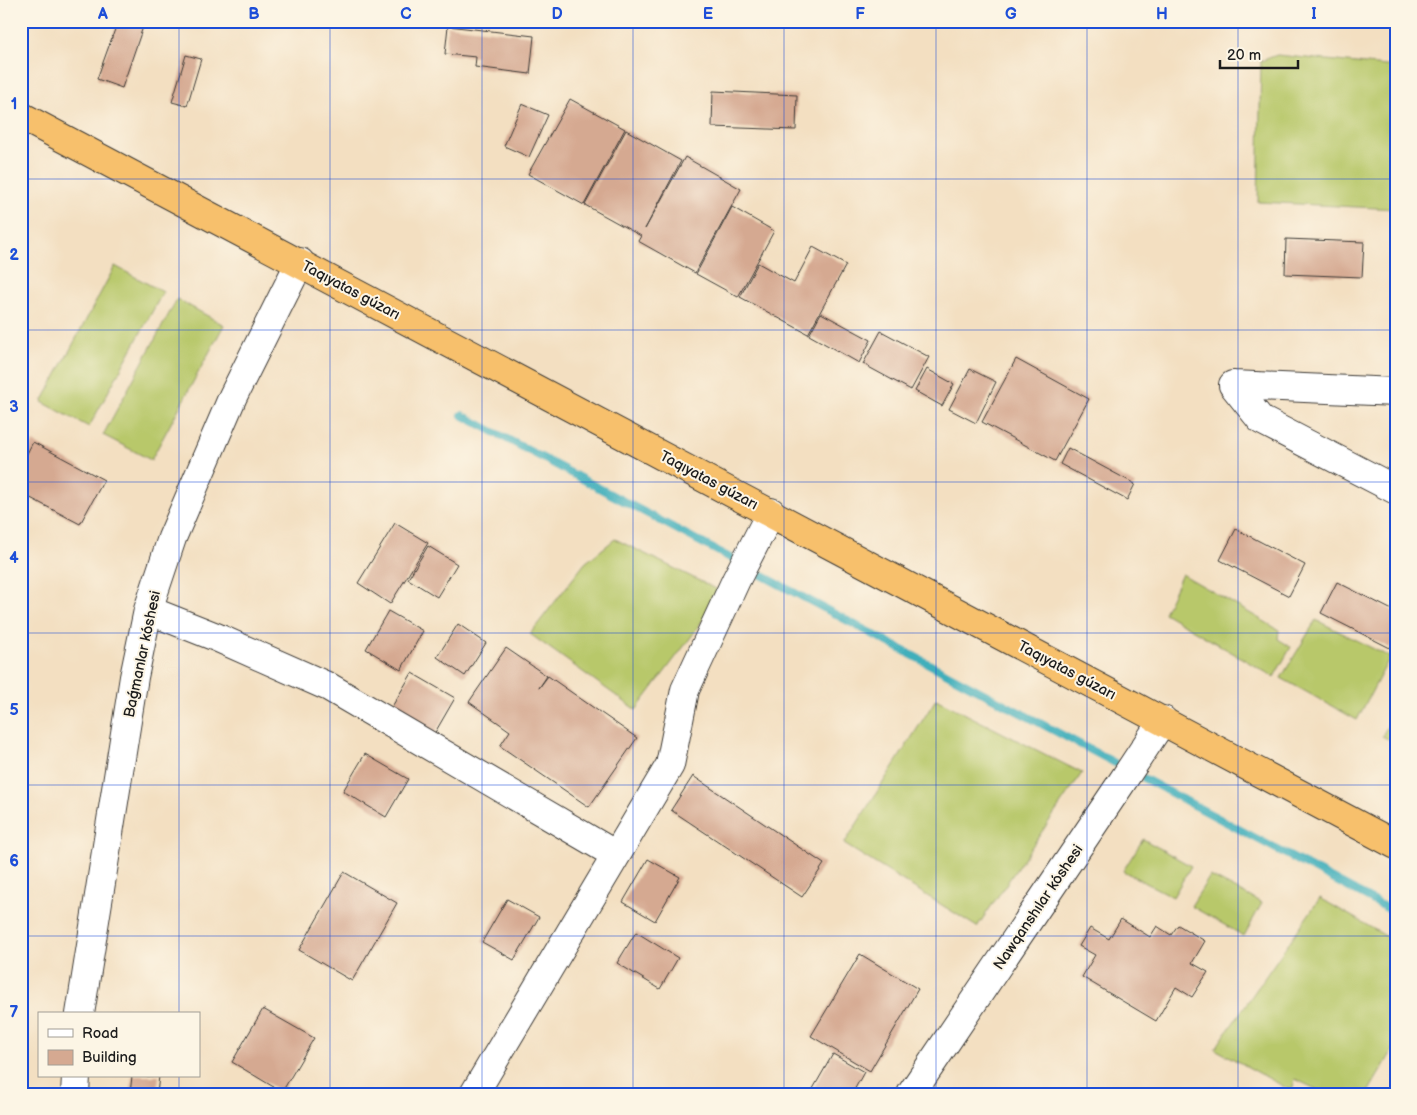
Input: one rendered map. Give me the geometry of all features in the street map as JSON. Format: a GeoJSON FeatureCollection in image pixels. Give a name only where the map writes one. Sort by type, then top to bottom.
{"type":"FeatureCollection","features":[{"type":"Feature","properties":{"kind":"highway","name":"Taqıyatas gúzarı"},"geometry":{"type":"LineString","coordinates":[[21,116],[300,262],[1396,845]]}},
{"type":"Feature","properties":{"kind":"street","name":"Baǵmanlar kóshesi"},"geometry":{"type":"LineString","coordinates":[[80,1012],[134,677],[148,610],[172,538],[233,396],[300,262]]}},
{"type":"Feature","properties":{"kind":"street"},"geometry":{"type":"LineString","coordinates":[[1396,392],[1233,385],[1262,420],[1396,490]]}},
{"type":"Feature","properties":{"kind":"street"},"geometry":{"type":"LineString","coordinates":[[474,1094],[670,765],[685,690],[736,580],[771,512]]}},
{"type":"Feature","properties":{"kind":"street"},"geometry":{"type":"LineString","coordinates":[[148,610],[216,637],[329,687],[616,856]]}},
{"type":"Feature","properties":{"kind":"street","name":"Nawqanshılar kóshesi"},"geometry":{"type":"LineString","coordinates":[[911,1094],[1163,720]]}},
{"type":"Feature","properties":{"kind":"street"},"geometry":{"type":"LineString","coordinates":[[75,1094],[76,1078]]}},
{"type":"Feature","properties":{"kind":"green space"},"geometry":{"type":"Polygon","coordinates":[[[1277,55],[1396,67],[1396,209],[1258,202],[1261,61],[1277,55]]]}},
{"type":"Feature","properties":{"kind":"green space"},"geometry":{"type":"Polygon","coordinates":[[[115,266],[163,292],[89,427],[42,402],[115,266]]]}},
{"type":"Feature","properties":{"kind":"green space"},"geometry":{"type":"Polygon","coordinates":[[[177,299],[224,325],[151,460],[103,435],[177,299]]]}},
{"type":"Feature","properties":{"kind":"green space"},"geometry":{"type":"Polygon","coordinates":[[[615,539],[722,592],[636,710],[530,634],[585,563],[615,539]]]}},
{"type":"Feature","properties":{"kind":"green space"},"geometry":{"type":"Polygon","coordinates":[[[1182,574],[1279,630],[1278,639],[1291,647],[1274,677],[1164,613],[1182,574]]]}},
{"type":"Feature","properties":{"kind":"green space"},"geometry":{"type":"Polygon","coordinates":[[[1316,620],[1390,657],[1357,720],[1281,678],[1316,620]]]}},
{"type":"Feature","properties":{"kind":"green space"},"geometry":{"type":"Polygon","coordinates":[[[936,699],[1082,773],[977,927],[844,844],[936,699]]]}},
{"type":"Feature","properties":{"kind":"green space"},"geometry":{"type":"Polygon","coordinates":[[[1396,710],[1396,743],[1382,736],[1396,710]]]}},
{"type":"Feature","properties":{"kind":"green space"},"geometry":{"type":"Polygon","coordinates":[[[1143,839],[1191,866],[1173,897],[1123,871],[1143,839]]]}},
{"type":"Feature","properties":{"kind":"green space"},"geometry":{"type":"Polygon","coordinates":[[[1210,876],[1262,903],[1244,936],[1191,906],[1210,876]]]}},
{"type":"Feature","properties":{"kind":"green space"},"geometry":{"type":"Polygon","coordinates":[[[1320,898],[1396,942],[1396,1045],[1367,1094],[1326,1094],[1295,1079],[1292,1091],[1215,1049],[1320,898]]]}},
{"type":"Feature","properties":{"kind":"building"},"geometry":{"type":"Polygon","coordinates":[[[118,21],[145,21],[122,88],[97,79],[118,21]]]}},
{"type":"Feature","properties":{"kind":"building"},"geometry":{"type":"Polygon","coordinates":[[[448,26],[534,36],[530,74],[475,67],[476,57],[445,54],[448,26]]]}},
{"type":"Feature","properties":{"kind":"building"},"geometry":{"type":"Polygon","coordinates":[[[186,55],[201,59],[187,106],[172,102],[186,55]]]}},
{"type":"Feature","properties":{"kind":"building"},"geometry":{"type":"Polygon","coordinates":[[[713,91],[797,95],[796,130],[712,127],[713,91]]]}},
{"type":"Feature","properties":{"kind":"building"},"geometry":{"type":"Polygon","coordinates":[[[570,99],[625,129],[584,205],[528,174],[570,99]]]}},
{"type":"Feature","properties":{"kind":"building"},"geometry":{"type":"Polygon","coordinates":[[[522,104],[548,115],[529,157],[504,146],[522,104]]]}},
{"type":"Feature","properties":{"kind":"building"},"geometry":{"type":"Polygon","coordinates":[[[626,130],[681,161],[645,229],[685,157],[741,189],[695,273],[638,241],[641,236],[585,205],[626,130]]]}},
{"type":"Feature","properties":{"kind":"building"},"geometry":{"type":"Polygon","coordinates":[[[732,207],[774,231],[738,297],[696,274],[732,207]]]}},
{"type":"Feature","properties":{"kind":"building"},"geometry":{"type":"Polygon","coordinates":[[[1286,239],[1364,242],[1362,277],[1285,274],[1286,239]]]}},
{"type":"Feature","properties":{"kind":"building"},"geometry":{"type":"Polygon","coordinates":[[[813,247],[846,265],[808,334],[740,297],[758,263],[794,283],[813,247]]]}},
{"type":"Feature","properties":{"kind":"building"},"geometry":{"type":"Polygon","coordinates":[[[821,313],[871,340],[859,363],[809,335],[821,313]]]}},
{"type":"Feature","properties":{"kind":"building"},"geometry":{"type":"Polygon","coordinates":[[[881,331],[929,357],[911,390],[863,364],[881,331]]]}},
{"type":"Feature","properties":{"kind":"building"},"geometry":{"type":"Polygon","coordinates":[[[1016,359],[1089,399],[1055,461],[982,422],[1016,359]]]}},
{"type":"Feature","properties":{"kind":"building"},"geometry":{"type":"Polygon","coordinates":[[[927,369],[954,384],[942,406],[915,391],[927,369]]]}},
{"type":"Feature","properties":{"kind":"building"},"geometry":{"type":"Polygon","coordinates":[[[970,369],[996,382],[976,423],[949,409],[970,369]]]}},
{"type":"Feature","properties":{"kind":"building"},"geometry":{"type":"Polygon","coordinates":[[[33,442],[104,480],[80,524],[21,493],[21,465],[33,442]]]}},
{"type":"Feature","properties":{"kind":"building"},"geometry":{"type":"Polygon","coordinates":[[[1068,448],[1135,484],[1127,500],[1060,464],[1068,448]]]}},
{"type":"Feature","properties":{"kind":"building"},"geometry":{"type":"Polygon","coordinates":[[[395,523],[428,543],[390,604],[358,583],[395,523]]]}},
{"type":"Feature","properties":{"kind":"building"},"geometry":{"type":"Polygon","coordinates":[[[1236,529],[1305,565],[1289,596],[1220,560],[1236,529]]]}},
{"type":"Feature","properties":{"kind":"building"},"geometry":{"type":"Polygon","coordinates":[[[428,546],[457,564],[437,597],[408,579],[428,546]]]}},
{"type":"Feature","properties":{"kind":"building"},"geometry":{"type":"Polygon","coordinates":[[[1337,582],[1396,612],[1396,637],[1390,648],[1321,613],[1337,582]]]}},
{"type":"Feature","properties":{"kind":"building"},"geometry":{"type":"Polygon","coordinates":[[[388,611],[423,631],[401,670],[366,649],[388,611]]]}},
{"type":"Feature","properties":{"kind":"building"},"geometry":{"type":"Polygon","coordinates":[[[458,624],[486,643],[465,676],[437,657],[458,624]]]}},
{"type":"Feature","properties":{"kind":"building"},"geometry":{"type":"Polygon","coordinates":[[[506,648],[547,676],[539,688],[548,676],[637,738],[589,807],[500,746],[510,731],[469,702],[506,648]]]}},
{"type":"Feature","properties":{"kind":"building"},"geometry":{"type":"Polygon","coordinates":[[[412,673],[455,698],[433,736],[390,710],[412,673]]]}},
{"type":"Feature","properties":{"kind":"building"},"geometry":{"type":"Polygon","coordinates":[[[365,754],[408,779],[386,817],[343,791],[365,754]]]}},
{"type":"Feature","properties":{"kind":"building"},"geometry":{"type":"Polygon","coordinates":[[[693,776],[824,864],[802,897],[671,810],[693,776]]]}},
{"type":"Feature","properties":{"kind":"building"},"geometry":{"type":"Polygon","coordinates":[[[648,859],[680,877],[655,921],[623,902],[648,859]]]}},
{"type":"Feature","properties":{"kind":"building"},"geometry":{"type":"Polygon","coordinates":[[[344,872],[397,903],[352,981],[299,950],[344,872]]]}},
{"type":"Feature","properties":{"kind":"building"},"geometry":{"type":"Polygon","coordinates":[[[507,899],[539,917],[514,960],[482,942],[507,899]]]}},
{"type":"Feature","properties":{"kind":"building"},"geometry":{"type":"Polygon","coordinates":[[[1121,919],[1150,937],[1157,926],[1171,935],[1178,925],[1205,941],[1192,963],[1208,972],[1192,997],[1176,987],[1156,1021],[1082,977],[1095,955],[1079,946],[1090,928],[1109,939],[1121,919]]]}},
{"type":"Feature","properties":{"kind":"building"},"geometry":{"type":"Polygon","coordinates":[[[636,932],[678,958],[660,989],[617,963],[636,932]]]}},
{"type":"Feature","properties":{"kind":"building"},"geometry":{"type":"Polygon","coordinates":[[[860,954],[918,989],[870,1071],[811,1036],[860,954]]]}},
{"type":"Feature","properties":{"kind":"building"},"geometry":{"type":"Polygon","coordinates":[[[263,1009],[314,1038],[282,1092],[232,1062],[263,1009]]]}},
{"type":"Feature","properties":{"kind":"building"},"geometry":{"type":"Polygon","coordinates":[[[833,1054],[864,1072],[852,1094],[810,1094],[833,1054]]]}},
{"type":"Feature","properties":{"kind":"building"},"geometry":{"type":"Polygon","coordinates":[[[132,1078],[159,1078],[157,1094],[130,1094],[132,1078]]]}},
{"type":"Feature","properties":{"kind":"waterway"},"geometry":{"type":"LineString","coordinates":[[462,415],[736,561]]}},
{"type":"Feature","properties":{"kind":"waterway"},"geometry":{"type":"LineString","coordinates":[[754,571],[1115,763]]}},
{"type":"Feature","properties":{"kind":"waterway"},"geometry":{"type":"LineString","coordinates":[[1145,779],[1396,913]]}}]}
